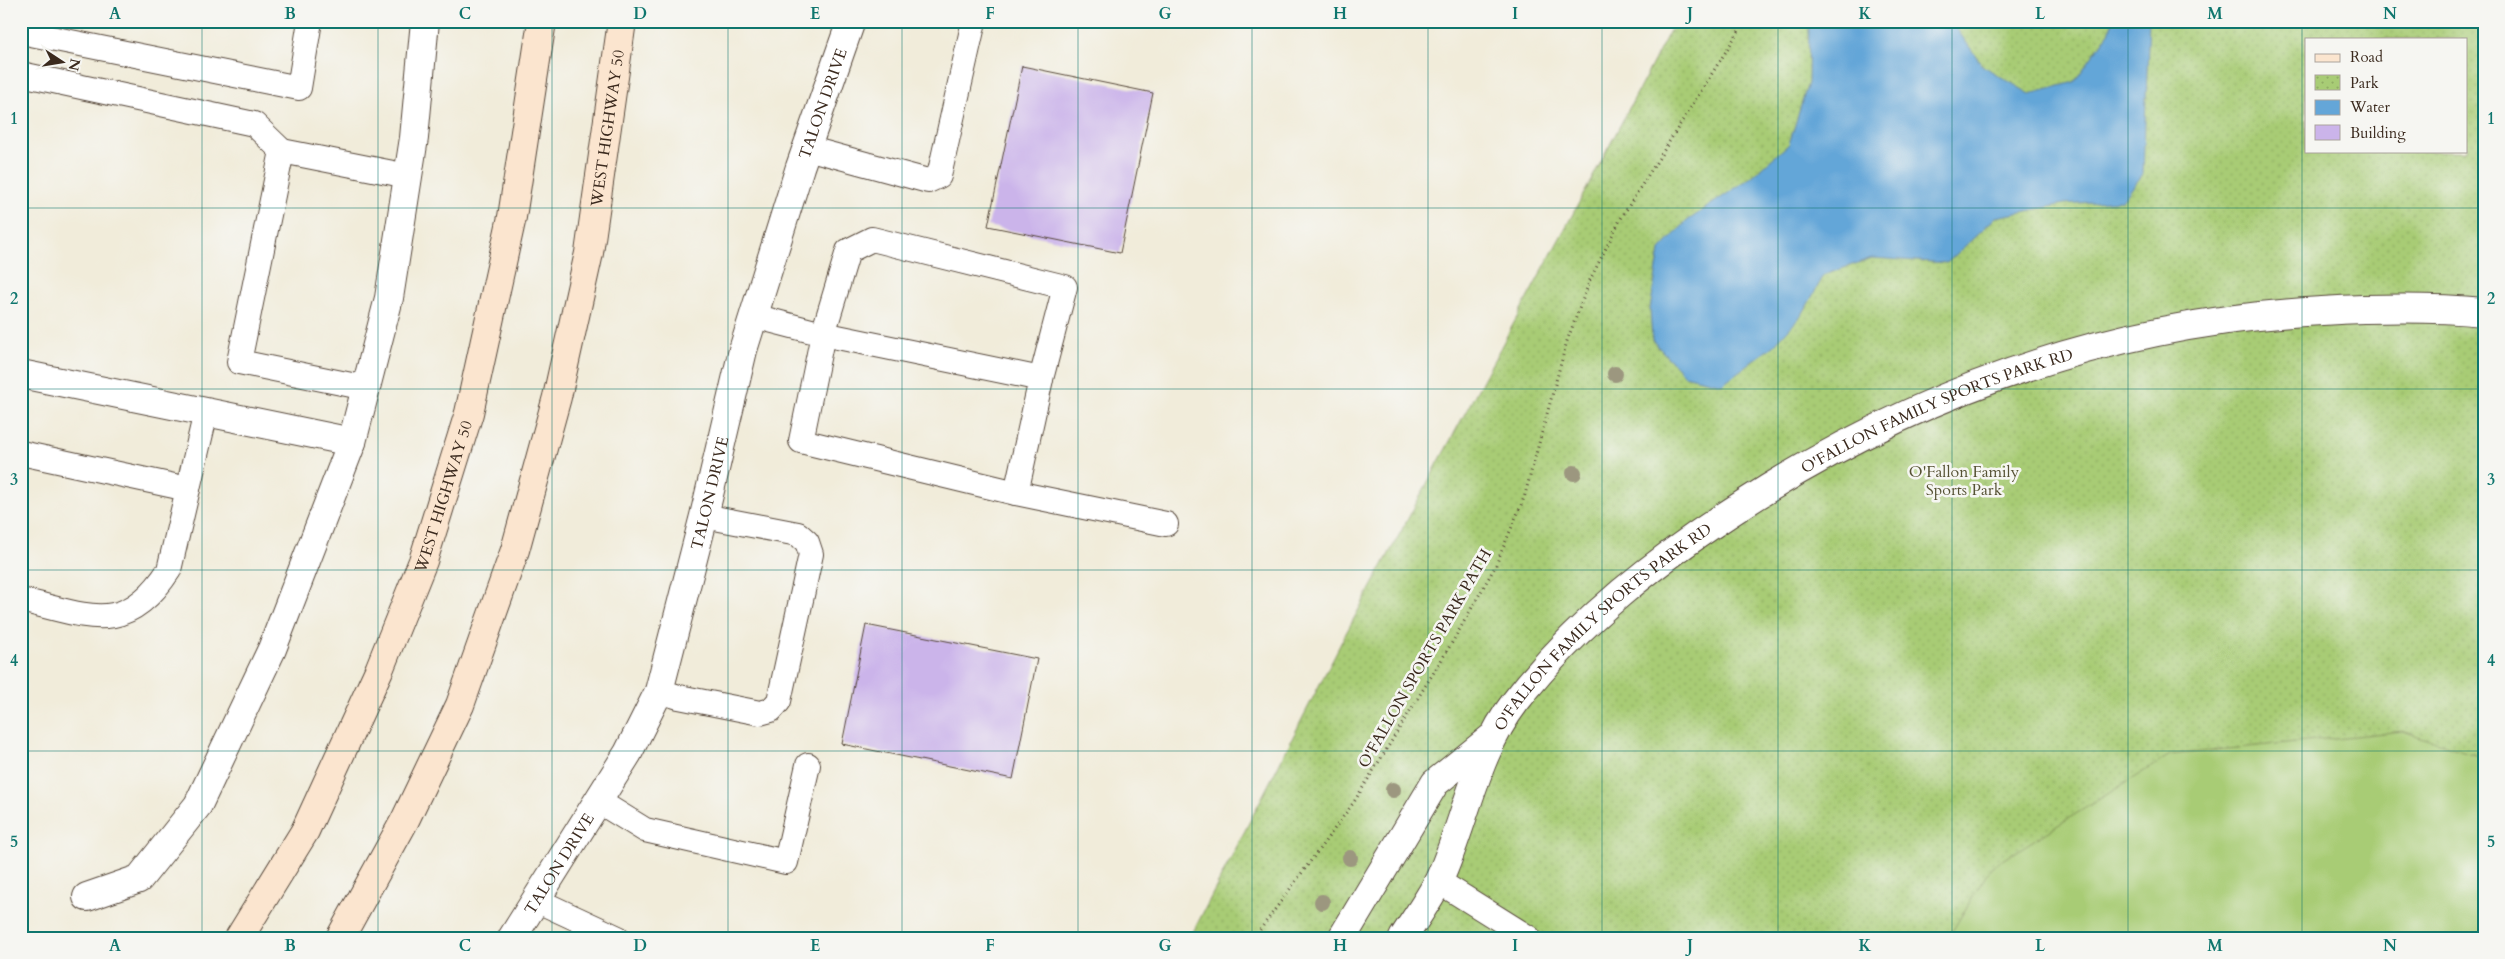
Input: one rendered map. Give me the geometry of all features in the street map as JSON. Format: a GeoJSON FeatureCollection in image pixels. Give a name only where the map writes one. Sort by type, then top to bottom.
{"type":"FeatureCollection","features":[{"type":"Feature","properties":{"kind":"main road","name":"WEST HIGHWAY 50"},"geometry":{"type":"LineString","coordinates":[[240,938],[305,831],[379,670],[423,561],[469,413],[512,217],[542,21]]}},
{"type":"Feature","properties":{"kind":"main road","name":"WEST HIGHWAY 50"},"geometry":{"type":"LineString","coordinates":[[340,938],[405,820],[460,705],[515,550],[557,397],[589,253],[622,24]]}},
{"type":"Feature","properties":{"kind":"street"},"geometry":{"type":"LineString","coordinates":[[88,897],[139,879],[198,805],[272,650],[352,442],[389,298],[414,138],[425,21]]}},
{"type":"Feature","properties":{"kind":"street","name":"TALON DRIVE"},"geometry":{"type":"LineString","coordinates":[[512,938],[628,753],[659,691],[704,516],[743,350],[807,148],[851,21]]}},
{"type":"Feature","properties":{"kind":"street","name":"O'FALLON FAMILY SPORTS PARK RD"},"geometry":{"type":"LineString","coordinates":[[1403,938],[1438,881],[1491,738],[1515,702],[1571,637],[1638,577],[1707,527],[1791,474],[1879,427],[1967,387],[2085,348],[2162,329],[2262,314],[2364,309],[2445,308],[2484,312]]}},
{"type":"Feature","properties":{"kind":"street"},"geometry":{"type":"LineString","coordinates":[[21,374],[352,442]]}},
{"type":"Feature","properties":{"kind":"street","name":"O'FALLON FAMILY SPORTS PARK RD"},"geometry":{"type":"LineString","coordinates":[[1342,938],[1435,783],[1491,738]]}},
{"type":"Feature","properties":{"kind":"lane"},"geometry":{"type":"LineString","coordinates":[[21,32],[299,88],[310,21]]}},
{"type":"Feature","properties":{"kind":"lane"},"geometry":{"type":"LineString","coordinates":[[807,148],[928,181],[934,180],[939,176],[974,21]]}},
{"type":"Feature","properties":{"kind":"lane"},"geometry":{"type":"LineString","coordinates":[[21,74],[254,124],[282,151],[408,176]]}},
{"type":"Feature","properties":{"kind":"lane"},"geometry":{"type":"LineString","coordinates":[[282,151],[239,362],[366,388]]}},
{"type":"Feature","properties":{"kind":"lane"},"geometry":{"type":"LineString","coordinates":[[1016,493],[1041,379],[1065,287],[872,239],[848,251],[824,334],[802,441],[1016,493],[1166,524]]}},
{"type":"Feature","properties":{"kind":"lane"},"geometry":{"type":"LineString","coordinates":[[754,316],[824,334],[1041,379]]}},
{"type":"Feature","properties":{"kind":"lane"},"geometry":{"type":"LineString","coordinates":[[21,600],[86,615],[108,617],[126,613],[149,596],[169,570],[206,412]]}},
{"type":"Feature","properties":{"kind":"lane"},"geometry":{"type":"LineString","coordinates":[[21,453],[188,489]]}},
{"type":"Feature","properties":{"kind":"lane"},"geometry":{"type":"LineString","coordinates":[[659,691],[679,697],[760,712],[771,710],[779,701],[811,554],[807,542],[798,534],[704,516]]}},
{"type":"Feature","properties":{"kind":"lane"},"geometry":{"type":"LineString","coordinates":[[598,801],[644,830],[786,862],[808,765]]}},
{"type":"Feature","properties":{"kind":"lane"},"geometry":{"type":"LineString","coordinates":[[1438,881],[1529,938]]}},
{"type":"Feature","properties":{"kind":"lane"},"geometry":{"type":"LineString","coordinates":[[536,900],[618,938]]}},
{"type":"Feature","properties":{"kind":"path","name":"O'FALLON SPORTS PARK PATH"},"geometry":{"type":"LineString","coordinates":[[1254,938],[1354,802],[1453,641],[1495,567],[1524,498],[1567,341],[1590,280],[1640,186],[1745,21]]}},
{"type":"Feature","properties":{"kind":"green space","name":"O'Fallon Family Sports Park"},"geometry":{"type":"Polygon","coordinates":[[[1675,21],[2484,21],[2484,938],[1190,938],[1345,635],[1675,21]]]}},
{"type":"Feature","properties":{"kind":"green space"},"geometry":{"type":"Polygon","coordinates":[[[2403,731],[2484,758],[2484,938],[1948,938],[1991,867],[2170,755],[2403,731]]]}},
{"type":"Feature","properties":{"kind":"water"},"geometry":{"type":"Polygon","coordinates":[[[1809,21],[1951,21],[1983,66],[2030,94],[2074,82],[2110,31],[2112,21],[2149,21],[2143,174],[2123,200],[2064,204],[1996,217],[1947,263],[1872,258],[1824,275],[1802,315],[1773,346],[1722,384],[1684,375],[1652,340],[1650,309],[1660,250],[1687,221],[1750,178],[1789,144],[1808,83],[1809,21]]]}},
{"type":"Feature","properties":{"kind":"building"},"geometry":{"type":"Polygon","coordinates":[[[1022,66],[1153,93],[1120,253],[988,226],[1022,66]]]}},
{"type":"Feature","properties":{"kind":"building"},"geometry":{"type":"Polygon","coordinates":[[[866,625],[1037,659],[1013,779],[842,744],[866,625]]]}}]}
